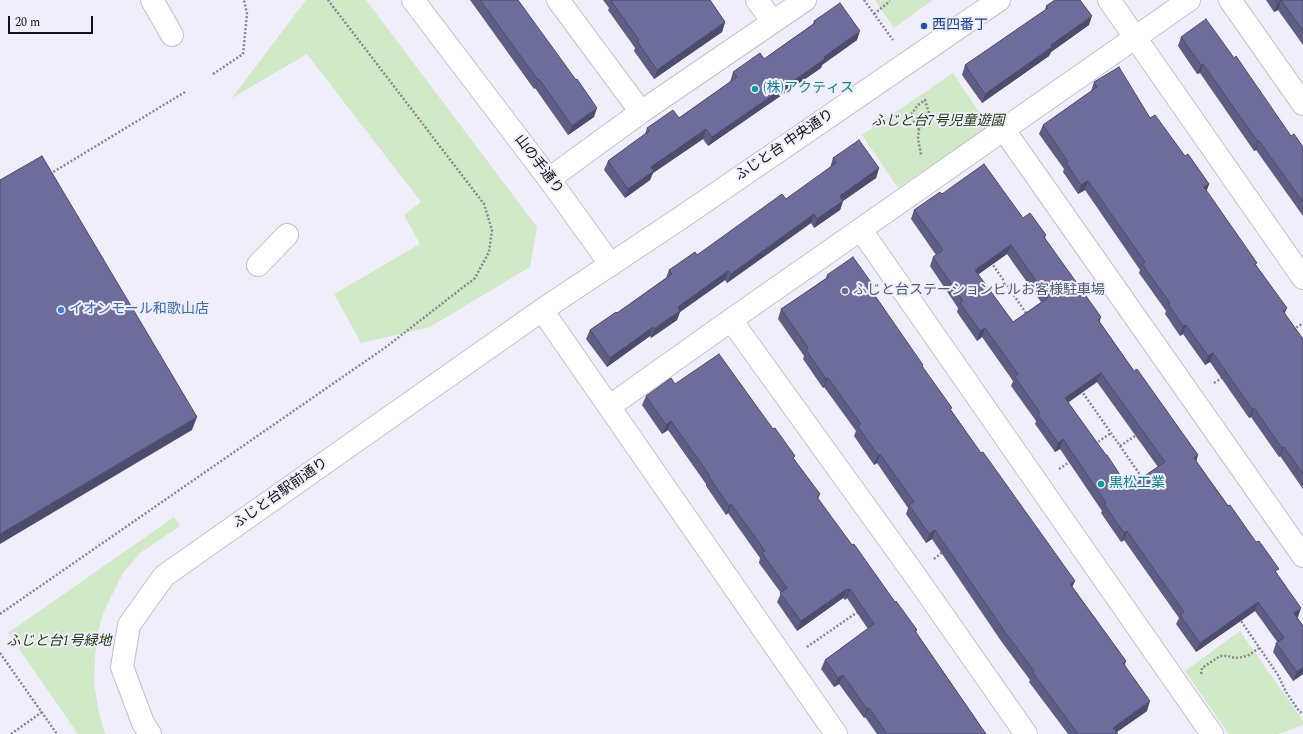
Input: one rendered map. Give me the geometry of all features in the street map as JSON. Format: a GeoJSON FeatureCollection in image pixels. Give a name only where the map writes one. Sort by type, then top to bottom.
{"type":"FeatureCollection","features":[{"type":"Feature","properties":{"kind":"street"},"geometry":{"type":"LineString","coordinates":[[152,0],[172,35]]}},
{"type":"Feature","properties":{"kind":"street","name":"山の手通り"},"geometry":{"type":"LineString","coordinates":[[413,0],[549,179],[611,265]]}},
{"type":"Feature","properties":{"kind":"street"},"geometry":{"type":"LineString","coordinates":[[558,0],[641,112]]}},
{"type":"Feature","properties":{"kind":"street"},"geometry":{"type":"LineString","coordinates":[[757,0],[773,22]]}},
{"type":"Feature","properties":{"kind":"street"},"geometry":{"type":"LineString","coordinates":[[549,179],[641,112],[805,0]]}},
{"type":"Feature","properties":{"kind":"street","name":"ふじと台 中央通り"},"geometry":{"type":"LineString","coordinates":[[611,265],[999,0]]}},
{"type":"Feature","properties":{"kind":"street"},"geometry":{"type":"LineString","coordinates":[[1109,0],[1303,278]]}},
{"type":"Feature","properties":{"kind":"street"},"geometry":{"type":"LineString","coordinates":[[610,406],[1189,0]]}},
{"type":"Feature","properties":{"kind":"street"},"geometry":{"type":"LineString","coordinates":[[1230,0],[1303,104]]}},
{"type":"Feature","properties":{"kind":"street"},"geometry":{"type":"LineString","coordinates":[[1004,130],[1303,556]]}},
{"type":"Feature","properties":{"kind":"street"},"geometry":{"type":"LineString","coordinates":[[861,230],[1212,734]]}},
{"type":"Feature","properties":{"kind":"street"},"geometry":{"type":"LineString","coordinates":[[258,265],[287,235]]}},
{"type":"Feature","properties":{"kind":"street"},"geometry":{"type":"LineString","coordinates":[[611,265],[542,310],[836,734]]}},
{"type":"Feature","properties":{"kind":"street","name":"ふじと台駅前通り"},"geometry":{"type":"LineString","coordinates":[[150,734],[143,723],[122,667],[130,625],[164,576],[542,310]]}},
{"type":"Feature","properties":{"kind":"street"},"geometry":{"type":"LineString","coordinates":[[731,320],[914,574],[1026,734]]}},
{"type":"Feature","properties":{"kind":"path"},"geometry":{"type":"LineString","coordinates":[[213,74],[242,54],[247,14],[244,0]]}},
{"type":"Feature","properties":{"kind":"path"},"geometry":{"type":"LineString","coordinates":[[0,614],[386,347],[475,278],[489,252],[492,230],[484,204],[328,0]]}},
{"type":"Feature","properties":{"kind":"path"},"geometry":{"type":"LineString","coordinates":[[864,0],[893,40]]}},
{"type":"Feature","properties":{"kind":"path"},"geometry":{"type":"LineString","coordinates":[[874,14],[890,2]]}},
{"type":"Feature","properties":{"kind":"path"},"geometry":{"type":"LineString","coordinates":[[50,174],[185,92]]}},
{"type":"Feature","properties":{"kind":"path"},"geometry":{"type":"LineString","coordinates":[[919,129],[931,120],[925,100],[918,105],[912,113],[914,122],[919,129],[918,140],[923,165],[932,179]]}},
{"type":"Feature","properties":{"kind":"path"},"geometry":{"type":"LineString","coordinates":[[987,257],[1029,316]]}},
{"type":"Feature","properties":{"kind":"path"},"geometry":{"type":"LineString","coordinates":[[1079,387],[1147,485]]}},
{"type":"Feature","properties":{"kind":"path"},"geometry":{"type":"LineString","coordinates":[[1092,446],[1111,433]]}},
{"type":"Feature","properties":{"kind":"path"},"geometry":{"type":"LineString","coordinates":[[1037,484],[1074,458]]}},
{"type":"Feature","properties":{"kind":"path"},"geometry":{"type":"LineString","coordinates":[[914,574],[944,551]]}},
{"type":"Feature","properties":{"kind":"path"},"geometry":{"type":"LineString","coordinates":[[786,662],[862,609]]}},
{"type":"Feature","properties":{"kind":"path"},"geometry":{"type":"LineString","coordinates":[[1237,616],[1278,675],[1286,692],[1299,711],[1303,714]]}},
{"type":"Feature","properties":{"kind":"path"},"geometry":{"type":"LineString","coordinates":[[1201,677],[1202,668],[1220,656],[1235,658],[1243,657],[1250,655],[1259,648]]}},
{"type":"Feature","properties":{"kind":"path"},"geometry":{"type":"LineString","coordinates":[[0,653],[56,734]]}},
{"type":"Feature","properties":{"kind":"path"},"geometry":{"type":"LineString","coordinates":[[11,734],[42,712]]}},
{"type":"Feature","properties":{"kind":"green space"},"geometry":{"type":"Polygon","coordinates":[[[306,0],[366,0],[537,227],[530,267],[430,327],[361,343],[334,294],[420,244],[404,215],[421,202],[307,54],[232,98],[306,0]]]}},
{"type":"Feature","properties":{"kind":"green space"},"geometry":{"type":"Polygon","coordinates":[[[875,0],[933,0],[894,28],[875,0]]]}},
{"type":"Feature","properties":{"kind":"green space","name":"ふじと台7号児童遊園"},"geometry":{"type":"Polygon","coordinates":[[[953,73],[989,127],[898,188],[862,135],[953,73]]]}},
{"type":"Feature","properties":{"kind":"green space","name":"ふじと台1号緑地"},"geometry":{"type":"Polygon","coordinates":[[[174,517],[180,526],[140,553],[123,573],[104,611],[98,632],[94,683],[98,708],[105,734],[78,734],[8,633],[174,517]]]}},
{"type":"Feature","properties":{"kind":"green space"},"geometry":{"type":"Polygon","coordinates":[[[1240,631],[1303,721],[1303,725],[1278,734],[1229,734],[1185,671],[1240,631]]]}},
{"type":"Feature","properties":{"kind":"building"},"geometry":{"type":"Polygon","coordinates":[[[480,0],[518,0],[597,108],[572,126],[480,0]]]}},
{"type":"Feature","properties":{"kind":"building"},"geometry":{"type":"Polygon","coordinates":[[[710,0],[725,22],[657,70],[637,41],[639,40],[611,1],[710,0]]]}},
{"type":"Feature","properties":{"kind":"building"},"geometry":{"type":"Polygon","coordinates":[[[1055,0],[1080,0],[1092,16],[1051,45],[1052,47],[985,94],[965,65],[1048,8],[1046,6],[1055,0]]]}},
{"type":"Feature","properties":{"kind":"building"},"geometry":{"type":"Polygon","coordinates":[[[1281,0],[1303,0],[1303,31],[1281,0]]]}},
{"type":"Feature","properties":{"kind":"building"},"geometry":{"type":"Polygon","coordinates":[[[840,3],[860,31],[824,57],[825,59],[712,137],[706,129],[651,167],[654,171],[628,189],[608,161],[649,131],[647,128],[673,110],[679,118],[737,77],[733,72],[760,53],[764,59],[815,23],[814,21],[840,3]]]}},
{"type":"Feature","properties":{"kind":"building"},"geometry":{"type":"Polygon","coordinates":[[[1206,19],[1234,58],[1236,56],[1291,136],[1294,134],[1303,147],[1303,202],[1259,141],[1258,142],[1203,64],[1201,65],[1181,37],[1206,19]]]}},
{"type":"Feature","properties":{"kind":"building"},"geometry":{"type":"Polygon","coordinates":[[[1119,67],[1150,118],[1155,115],[1185,156],[1188,154],[1209,184],[1204,187],[1257,263],[1255,264],[1287,308],[1283,311],[1303,339],[1303,474],[1284,447],[1282,448],[1254,408],[1252,409],[1213,353],[1208,356],[1186,325],[1183,326],[1168,304],[1170,303],[1142,264],[1145,262],[1088,181],[1081,185],[1066,163],[1068,162],[1043,125],[1097,87],[1094,82],[1119,67]]]}},
{"type":"Feature","properties":{"kind":"building"},"geometry":{"type":"Polygon","coordinates":[[[859,140],[879,168],[840,196],[843,201],[817,219],[814,214],[731,274],[728,271],[678,307],[680,311],[654,329],[653,327],[610,358],[590,330],[672,274],[669,270],[695,252],[697,255],[782,194],[786,199],[836,163],[833,158],[859,140]]]}},
{"type":"Feature","properties":{"kind":"building","name":"イオンモール和歌山店"},"geometry":{"type":"Polygon","coordinates":[[[42,156],[197,417],[0,534],[0,180],[42,156]]]}},
{"type":"Feature","properties":{"kind":"building"},"geometry":{"type":"Polygon","coordinates":[[[984,164],[1023,218],[1030,213],[1046,235],[1044,237],[1101,317],[1098,320],[1134,371],[1137,369],[1198,455],[1194,458],[1228,506],[1230,505],[1256,542],[1259,541],[1279,569],[1275,571],[1301,608],[1294,613],[1303,626],[1303,667],[1297,672],[1276,643],[1284,638],[1258,602],[1200,643],[1180,615],[1184,612],[1127,531],[1124,533],[1104,504],[1106,503],[1063,439],[1058,443],[1038,415],[1040,413],[1015,377],[1018,374],[985,328],[980,331],[960,303],[963,301],[933,257],[943,250],[914,210],[940,192],[942,194],[984,164]],[[1011,245],[975,270],[1013,322],[1048,298],[1011,245]],[[1101,373],[1065,398],[1107,455],[1128,487],[1165,462],[1101,373]]]}},
{"type":"Feature","properties":{"kind":"building"},"geometry":{"type":"Polygon","coordinates":[[[853,257],[873,285],[869,287],[952,408],[950,409],[981,453],[983,452],[1075,581],[1070,584],[1126,661],[1123,663],[1150,701],[1113,728],[1118,734],[1078,734],[1033,673],[1034,671],[1005,632],[935,530],[929,534],[909,505],[914,502],[880,454],[878,455],[858,427],[861,424],[828,378],[826,379],[806,350],[808,348],[781,309],[829,277],[827,275],[853,257]]]}},
{"type":"Feature","properties":{"kind":"building"},"geometry":{"type":"Polygon","coordinates":[[[719,354],[773,429],[775,428],[795,456],[793,458],[820,494],[817,497],[852,545],[854,544],[895,602],[896,601],[917,630],[915,631],[986,734],[887,734],[843,675],[838,678],[825,660],[874,624],[850,589],[847,589],[801,621],[780,593],[787,588],[762,553],[765,551],[731,504],[729,506],[709,477],[710,476],[671,421],[666,425],[646,396],[671,378],[675,384],[719,354]]]}},
{"type":"Feature","properties":{"kind":"place","name":"西四番丁"},"geometry":{"type":"Point","coordinates":[924,26]}},
{"type":"Feature","properties":{"kind":"place","name":"(株)アクティス"},"geometry":{"type":"Point","coordinates":[755,89]}},
{"type":"Feature","properties":{"kind":"place","name":"ふじと台ステーションビルお客様駐車場"},"geometry":{"type":"Point","coordinates":[845,291]}},
{"type":"Feature","properties":{"kind":"place","name":"イオンモール和歌山店"},"geometry":{"type":"Point","coordinates":[61,310]}},
{"type":"Feature","properties":{"kind":"place","name":"黒松工業"},"geometry":{"type":"Point","coordinates":[1101,484]}}]}
